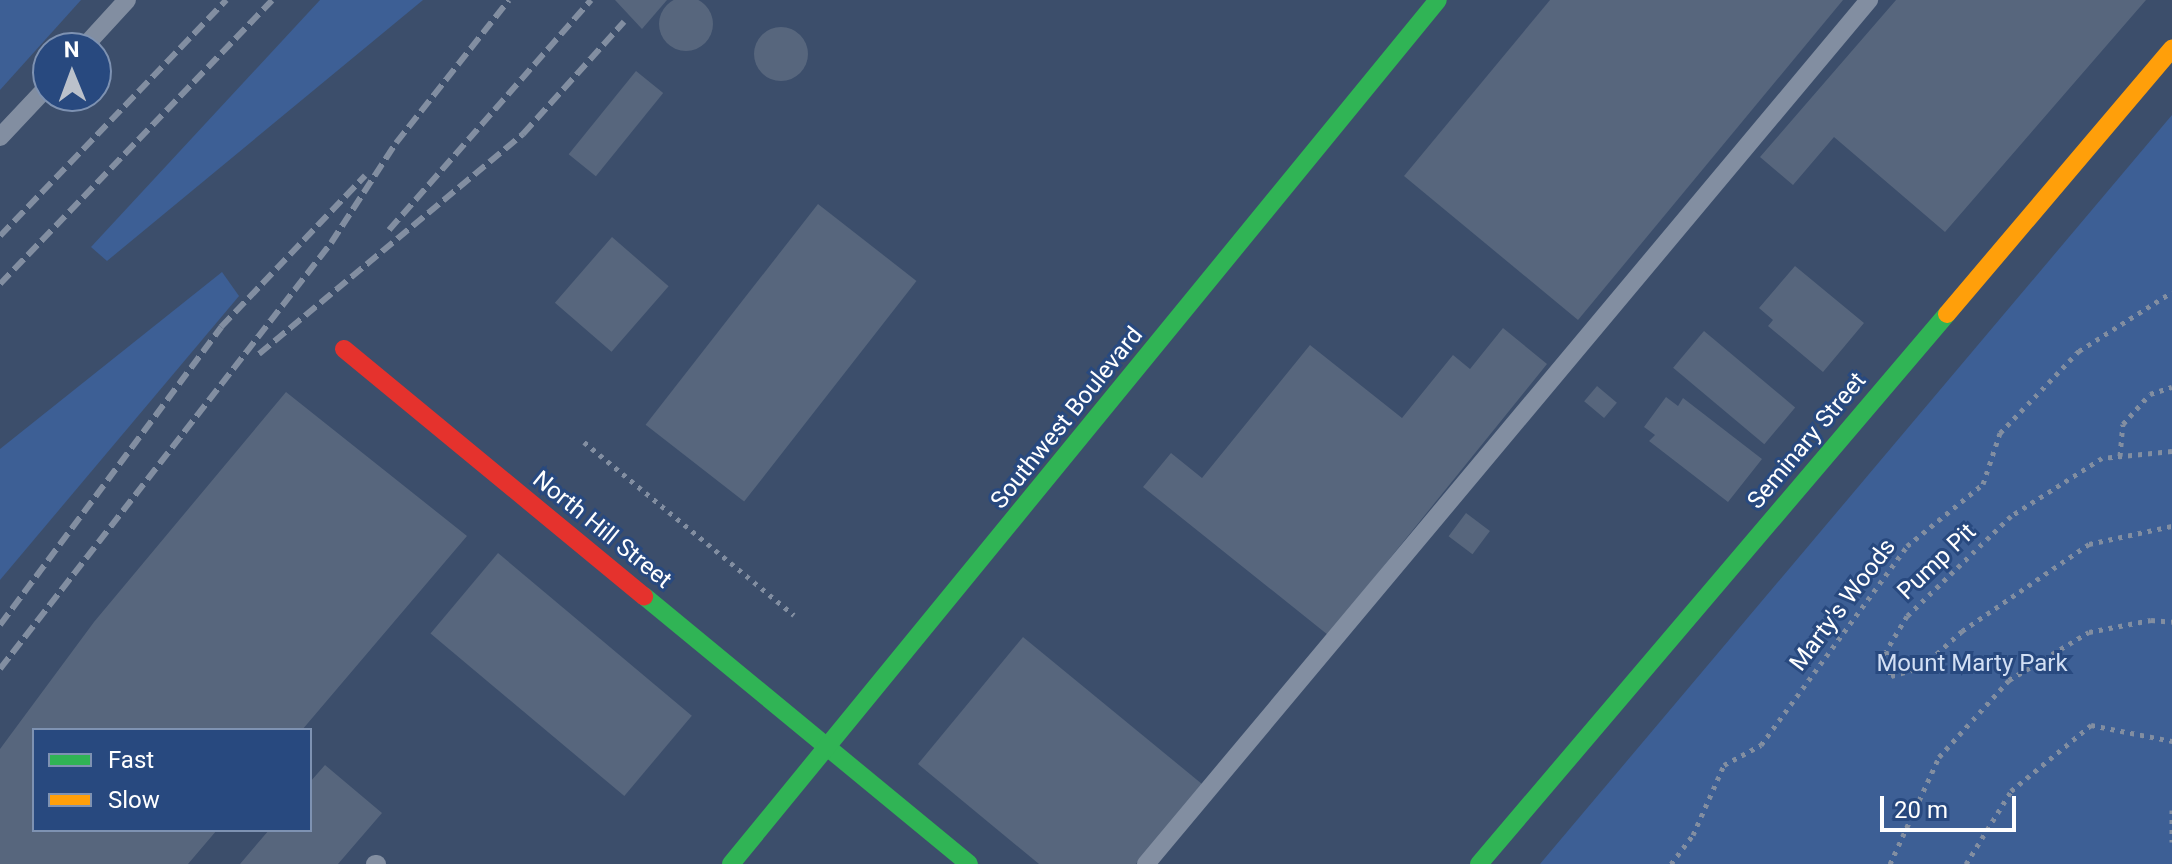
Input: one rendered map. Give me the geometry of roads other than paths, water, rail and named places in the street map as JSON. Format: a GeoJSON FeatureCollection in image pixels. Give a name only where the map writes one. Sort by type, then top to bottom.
{"type":"FeatureCollection","features":[{"type":"Feature","properties":{"kind":"street","name":"Southwest Boulevard"},"geometry":{"type":"LineString","coordinates":[[731,864],[829,748],[1433,2]]}},
{"type":"Feature","properties":{"kind":"street","name":"Seminary Street"},"geometry":{"type":"LineString","coordinates":[[1479,864],[2172,49]]}},
{"type":"Feature","properties":{"kind":"street","name":"North Hill Street"},"geometry":{"type":"LineString","coordinates":[[344,349],[969,864]]}},
{"type":"Feature","properties":{"kind":"lane"},"geometry":{"type":"LineString","coordinates":[[98,32],[127,0]]}},
{"type":"Feature","properties":{"kind":"lane"},"geometry":{"type":"LineString","coordinates":[[1146,864],[1869,0]]}},
{"type":"Feature","properties":{"kind":"lane"},"geometry":{"type":"LineString","coordinates":[[0,137],[32,103]]}},
{"type":"Feature","properties":{"kind":"railway"},"geometry":{"type":"LineString","coordinates":[[0,236],[226,0]]}},
{"type":"Feature","properties":{"kind":"railway"},"geometry":{"type":"LineString","coordinates":[[0,284],[272,0]]}},
{"type":"Feature","properties":{"kind":"railway"},"geometry":{"type":"LineString","coordinates":[[0,669],[331,243],[396,143],[509,0]]}},
{"type":"Feature","properties":{"kind":"railway"},"geometry":{"type":"LineString","coordinates":[[389,230],[591,0]]}},
{"type":"Feature","properties":{"kind":"railway"},"geometry":{"type":"LineString","coordinates":[[259,354],[523,134],[624,22]]}},
{"type":"Feature","properties":{"kind":"railway"},"geometry":{"type":"LineString","coordinates":[[0,625],[221,327],[365,176]]}},
{"type":"Feature","properties":{"kind":"park label","name":"Mount Marty Park"},"geometry":{"type":"Point","coordinates":[1972,664]}}]}
